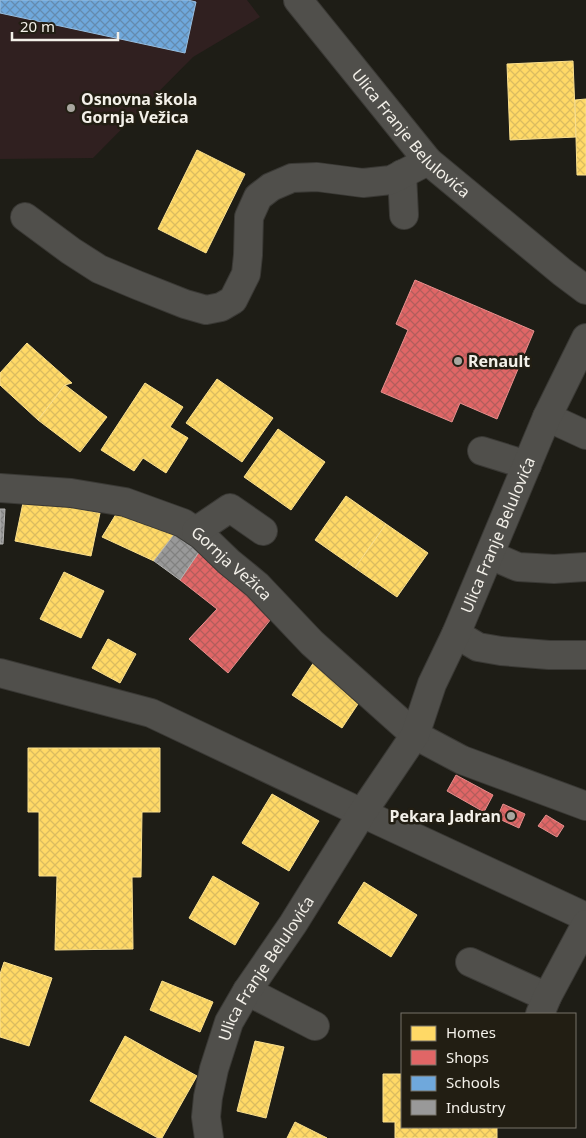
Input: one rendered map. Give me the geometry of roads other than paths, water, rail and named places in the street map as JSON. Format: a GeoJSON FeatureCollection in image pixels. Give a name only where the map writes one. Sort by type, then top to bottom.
{"type":"FeatureCollection","features":[{"type":"Feature","properties":{"kind":"street","name":"Ulica Franje Belulovića"},"geometry":{"type":"LineString","coordinates":[[298,0],[428,161],[586,290]]}},
{"type":"Feature","properties":{"kind":"street"},"geometry":{"type":"LineString","coordinates":[[24,217],[99,269],[169,298],[206,310],[222,307],[233,300],[246,274],[249,217],[258,197],[271,187],[292,178],[317,177],[363,184],[391,180],[428,161]]}},
{"type":"Feature","properties":{"kind":"street"},"geometry":{"type":"LineString","coordinates":[[402,174],[404,215]]}},
{"type":"Feature","properties":{"kind":"street","name":"Ulica Franje Belulovića"},"geometry":{"type":"LineString","coordinates":[[209,1138],[206,1117],[208,1097],[214,1069],[229,1022],[247,991],[293,924],[362,814],[415,735],[432,684],[456,634],[547,417],[586,338]]}},
{"type":"Feature","properties":{"kind":"street"},"geometry":{"type":"LineString","coordinates":[[547,417],[586,435]]}},
{"type":"Feature","properties":{"kind":"street"},"geometry":{"type":"LineString","coordinates":[[482,451],[527,465]]}},
{"type":"Feature","properties":{"kind":"street","name":"Gornja Vežica"},"geometry":{"type":"LineString","coordinates":[[0,488],[71,493],[124,502],[183,523],[196,531],[229,562],[257,584],[312,643],[415,735]]}},
{"type":"Feature","properties":{"kind":"street"},"geometry":{"type":"LineString","coordinates":[[196,531],[230,508],[263,531]]}},
{"type":"Feature","properties":{"kind":"street"},"geometry":{"type":"LineString","coordinates":[[490,555],[518,567],[554,569],[586,567]]}},
{"type":"Feature","properties":{"kind":"street"},"geometry":{"type":"LineString","coordinates":[[456,634],[478,647],[501,651],[549,655],[586,654]]}},
{"type":"Feature","properties":{"kind":"street"},"geometry":{"type":"LineString","coordinates":[[0,673],[151,713],[362,814],[586,917]]}},
{"type":"Feature","properties":{"kind":"street"},"geometry":{"type":"LineString","coordinates":[[415,735],[462,760],[586,806]]}},
{"type":"Feature","properties":{"kind":"street"},"geometry":{"type":"LineString","coordinates":[[470,962],[544,1006],[586,924]]}},
{"type":"Feature","properties":{"kind":"street"},"geometry":{"type":"LineString","coordinates":[[247,991],[315,1026]]}},
{"type":"Feature","properties":{"kind":"place","name":"Osnovna škola Gornja Vežica"},"geometry":{"type":"Point","coordinates":[71,108]}},
{"type":"Feature","properties":{"kind":"place","name":"Renault"},"geometry":{"type":"Point","coordinates":[458,361]}},
{"type":"Feature","properties":{"kind":"place","name":"Pekara Jadran"},"geometry":{"type":"Point","coordinates":[511,816]}}]}
